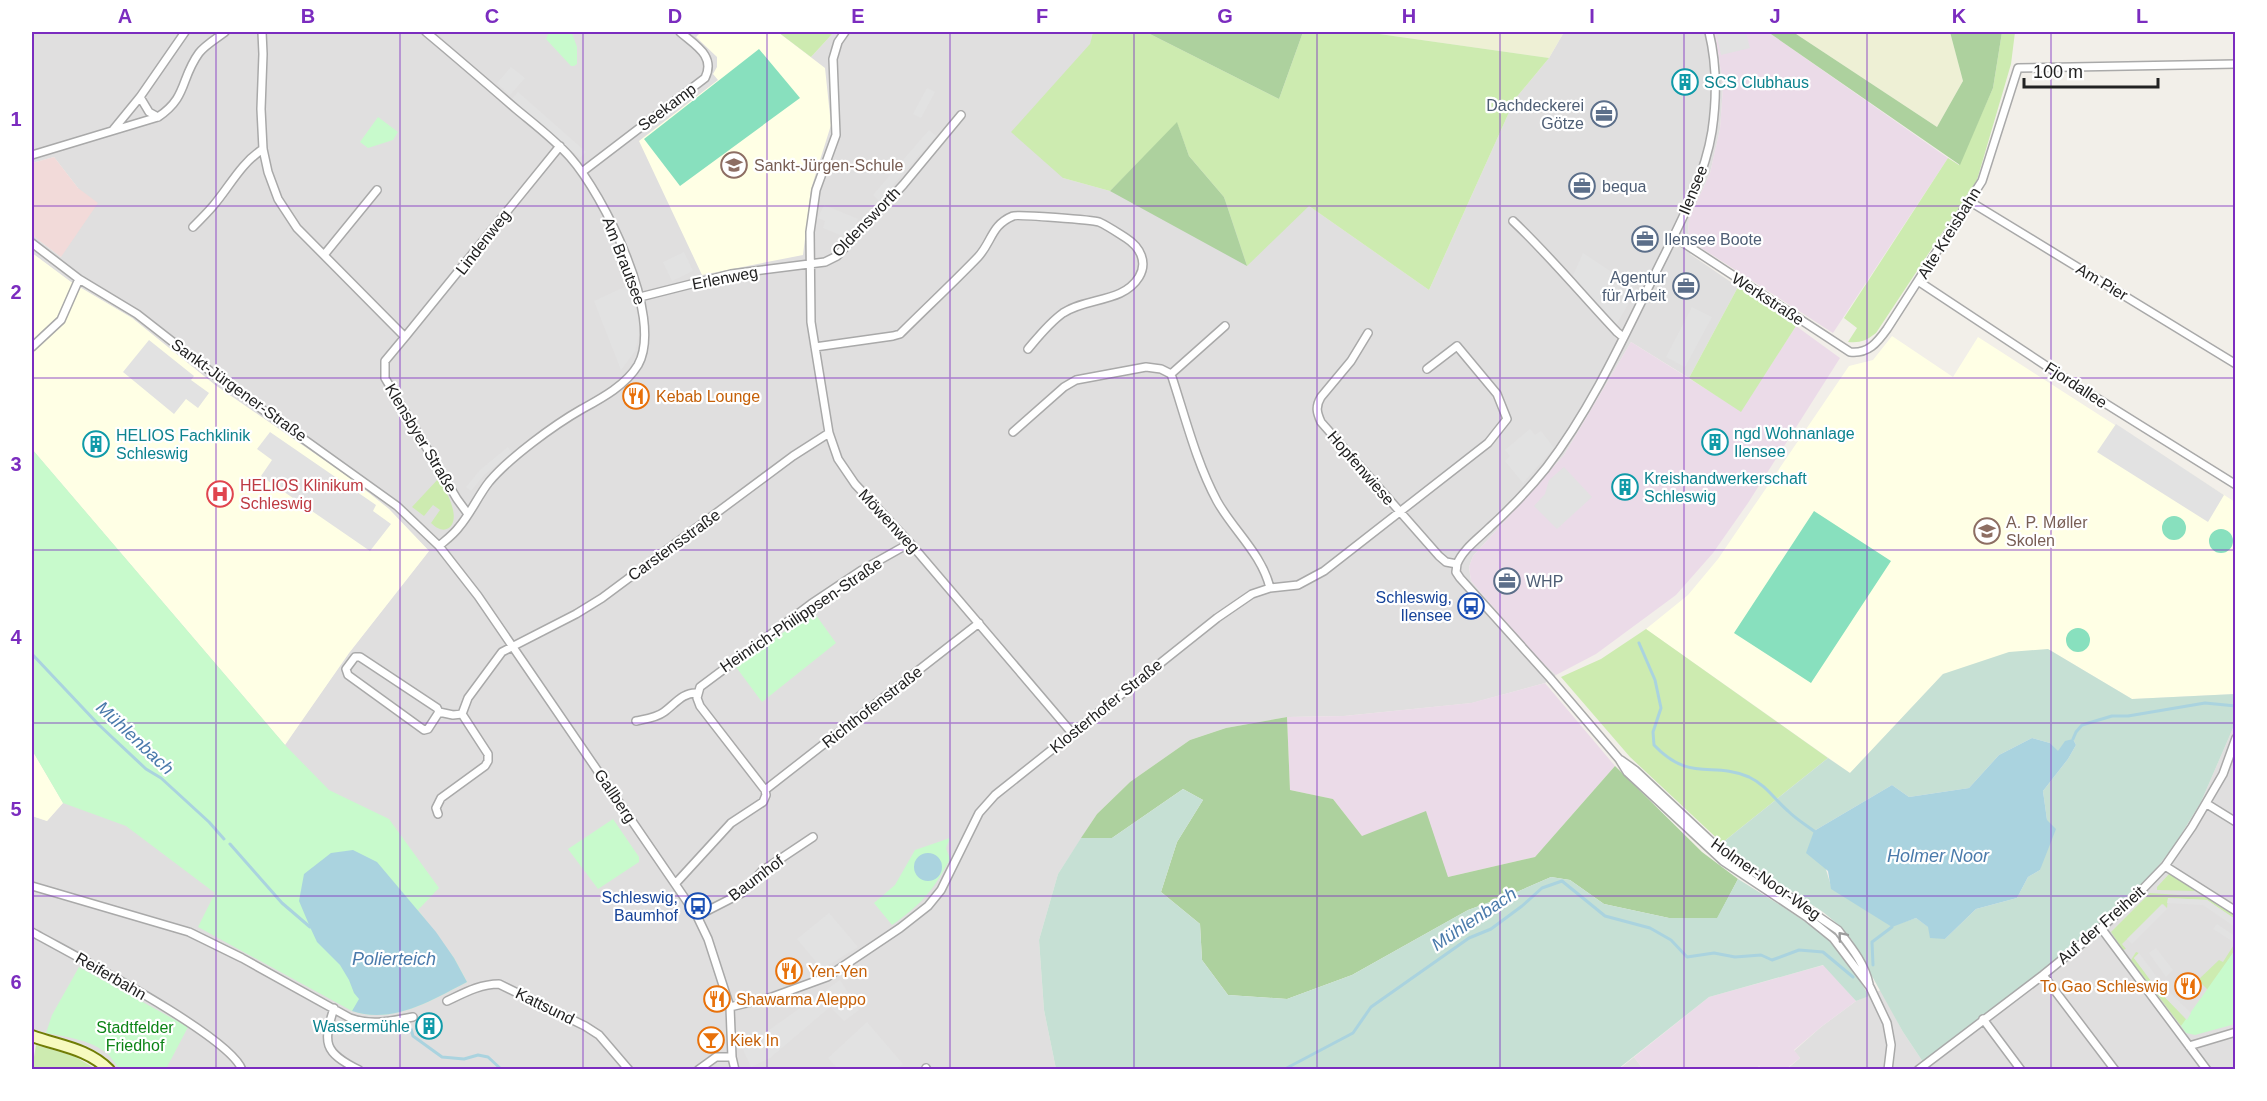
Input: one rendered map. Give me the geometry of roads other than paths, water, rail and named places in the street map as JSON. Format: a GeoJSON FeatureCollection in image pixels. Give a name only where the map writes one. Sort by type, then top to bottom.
{"type":"FeatureCollection","features":[{"type":"Feature","properties":{"kind":"street"},"geometry":{"type":"LineString","coordinates":[[113,130],[140,97],[185,32]]}},
{"type":"Feature","properties":{"kind":"street"},"geometry":{"type":"LineString","coordinates":[[32,156],[158,117],[172,108],[182,94],[186,75],[200,52],[225,32]]}},
{"type":"Feature","properties":{"kind":"street"},"geometry":{"type":"LineString","coordinates":[[262,32],[261,109],[264,149],[268,172],[278,199],[292,221],[405,337]]}},
{"type":"Feature","properties":{"kind":"street","name":"Am Brautsee"},"geometry":{"type":"LineString","coordinates":[[426,32],[560,146],[582,172],[602,204],[621,244],[640,297],[646,326],[643,354],[632,373],[604,396],[544,435],[508,463],[490,481],[459,528],[440,546]]}},
{"type":"Feature","properties":{"kind":"street","name":"Seekamp"},"geometry":{"type":"LineString","coordinates":[[582,172],[705,78],[708,71],[708,60],[704,53],[680,32]]}},
{"type":"Feature","properties":{"kind":"street","name":"Möwenweg"},"geometry":{"type":"LineString","coordinates":[[845,32],[838,42],[833,59],[836,135],[816,190],[812,210],[811,322],[829,433],[838,459],[855,484],[910,543],[1072,733]]}},
{"type":"Feature","properties":{"kind":"street","name":"Ilensee"},"geometry":{"type":"LineString","coordinates":[[1456,564],[1545,469],[1592,395],[1673,236],[1705,162],[1712,131],[1716,76],[1709,32]]}},
{"type":"Feature","properties":{"kind":"street","name":"Alte Kreisbahn"},"geometry":{"type":"LineString","coordinates":[[1866,351],[1876,343],[1982,181],[2019,68],[2235,64]]}},
{"type":"Feature","properties":{"kind":"street"},"geometry":{"type":"LineString","coordinates":[[140,97],[149,112],[158,117]]}},
{"type":"Feature","properties":{"kind":"street","name":"Oldensworth"},"geometry":{"type":"LineString","coordinates":[[811,264],[825,262],[837,256],[903,185],[961,115]]}},
{"type":"Feature","properties":{"kind":"street","name":"Lindenweg"},"geometry":{"type":"LineString","coordinates":[[405,337],[560,146]]}},
{"type":"Feature","properties":{"kind":"street"},"geometry":{"type":"LineString","coordinates":[[193,227],[213,206],[251,156],[264,149]]}},
{"type":"Feature","properties":{"kind":"street"},"geometry":{"type":"LineString","coordinates":[[324,255],[377,190]]}},
{"type":"Feature","properties":{"kind":"street","name":"Am Pier"},"geometry":{"type":"LineString","coordinates":[[1969,201],[2235,364]]}},
{"type":"Feature","properties":{"kind":"street"},"geometry":{"type":"LineString","coordinates":[[815,347],[900,334],[981,254],[997,225],[1015,215],[1097,221],[1131,241],[1141,252],[1143,263],[1141,274],[1132,287],[1120,294],[1086,303],[1064,312],[1047,326],[1028,349]]}},
{"type":"Feature","properties":{"kind":"street"},"geometry":{"type":"LineString","coordinates":[[1513,221],[1553,260],[1570,282],[1623,337]]}},
{"type":"Feature","properties":{"kind":"street","name":"Werkstraße"},"geometry":{"type":"LineString","coordinates":[[1673,236],[1850,352],[1866,351]]}},
{"type":"Feature","properties":{"kind":"street","name":"Sankt-Jürgener-Straße"},"geometry":{"type":"LineString","coordinates":[[32,243],[79,279],[137,314],[224,381],[357,475],[397,506],[440,546]]}},
{"type":"Feature","properties":{"kind":"street","name":"Erlenweg"},"geometry":{"type":"LineString","coordinates":[[640,297],[731,274],[811,264]]}},
{"type":"Feature","properties":{"kind":"street"},"geometry":{"type":"LineString","coordinates":[[32,347],[61,320],[79,279]]}},
{"type":"Feature","properties":{"kind":"street","name":"Fjordallee"},"geometry":{"type":"LineString","coordinates":[[1918,281],[2063,377],[2235,485]]}},
{"type":"Feature","properties":{"kind":"street"},"geometry":{"type":"LineString","coordinates":[[1172,374],[1225,326]]}},
{"type":"Feature","properties":{"kind":"street","name":"Hopfenwiese"},"geometry":{"type":"LineString","coordinates":[[1368,333],[1351,360],[1321,397],[1317,404],[1317,413],[1321,422],[1400,512]]}},
{"type":"Feature","properties":{"kind":"street","name":"Klensbyer Straße"},"geometry":{"type":"LineString","coordinates":[[405,337],[385,361],[385,378],[468,514]]}},
{"type":"Feature","properties":{"kind":"street","name":"Klosterhofer Straße"},"geometry":{"type":"LineString","coordinates":[[730,1007],[772,997],[827,977],[909,921],[928,906],[941,890],[979,813],[995,795],[1217,618],[1252,594],[1270,588],[1298,585],[1324,571],[1488,443],[1507,419],[1497,394],[1457,346],[1428,369]]}},
{"type":"Feature","properties":{"kind":"street"},"geometry":{"type":"LineString","coordinates":[[1013,432],[1064,387],[1076,380],[1146,367],[1161,369],[1172,374],[1207,481],[1232,524],[1262,564],[1270,588]]}},
{"type":"Feature","properties":{"kind":"street","name":"Carstensstraße"},"geometry":{"type":"LineString","coordinates":[[462,714],[468,698],[502,652],[602,598],[793,456],[829,433]]}},
{"type":"Feature","properties":{"kind":"street","name":"Holmer-Noor-Weg"},"geometry":{"type":"LineString","coordinates":[[1400,512],[1442,560],[1456,564],[1456,572],[1460,578],[1619,759],[1635,770],[1717,847],[1838,930],[1853,949],[1867,974],[1870,987],[1887,1023],[1890,1033],[1888,1070]]}},
{"type":"Feature","properties":{"kind":"street","name":"Heinrich-Philippsen-Straße"},"geometry":{"type":"LineString","coordinates":[[636,722],[663,713],[685,695],[697,693],[706,681],[811,604],[862,570],[910,543]]}},
{"type":"Feature","properties":{"kind":"street","name":"Gallberg"},"geometry":{"type":"LineString","coordinates":[[440,546],[478,596],[697,916],[708,939],[730,1007],[732,1057],[735,1070]]}},
{"type":"Feature","properties":{"kind":"street","name":"Richthofenstraße"},"geometry":{"type":"LineString","coordinates":[[765,790],[979,623]]}},
{"type":"Feature","properties":{"kind":"street"},"geometry":{"type":"LineString","coordinates":[[438,814],[436,808],[441,798],[485,766],[489,761],[488,754],[462,714],[439,712],[437,708],[360,657],[355,657],[346,669],[348,675],[424,730],[428,729],[439,712]]}},
{"type":"Feature","properties":{"kind":"street"},"geometry":{"type":"LineString","coordinates":[[676,883],[731,823],[763,802],[766,795],[765,790],[700,706],[697,693]]}},
{"type":"Feature","properties":{"kind":"street","name":"Auf der Freiheit"},"geometry":{"type":"LineString","coordinates":[[1920,1069],[2043,975],[2135,897],[2164,866],[2207,804],[2223,774],[2235,738]]}},
{"type":"Feature","properties":{"kind":"street"},"geometry":{"type":"LineString","coordinates":[[2207,804],[2235,822]]}},
{"type":"Feature","properties":{"kind":"street","name":"Baumhof"},"geometry":{"type":"LineString","coordinates":[[697,916],[742,893],[762,872],[813,837]]}},
{"type":"Feature","properties":{"kind":"street"},"geometry":{"type":"LineString","coordinates":[[2164,866],[2235,911]]}},
{"type":"Feature","properties":{"kind":"street"},"geometry":{"type":"LineString","coordinates":[[32,886],[189,932],[243,958],[350,1018],[375,1024],[413,1017]]}},
{"type":"Feature","properties":{"kind":"street"},"geometry":{"type":"LineString","coordinates":[[2101,928],[2207,1070]]}},
{"type":"Feature","properties":{"kind":"street","name":"Reiferbahn"},"geometry":{"type":"LineString","coordinates":[[32,932],[205,1032],[235,1057],[242,1070]]}},
{"type":"Feature","properties":{"kind":"street"},"geometry":{"type":"LineString","coordinates":[[2043,975],[2115,1070]]}},
{"type":"Feature","properties":{"kind":"street","name":"Kattsund"},"geometry":{"type":"LineString","coordinates":[[447,1001],[474,988],[499,984],[599,1035],[629,1070]]}},
{"type":"Feature","properties":{"kind":"street"},"geometry":{"type":"LineString","coordinates":[[334,1008],[326,1034],[329,1047],[344,1062],[359,1070]]}},
{"type":"Feature","properties":{"kind":"street"},"geometry":{"type":"LineString","coordinates":[[1983,1020],[2021,1070]]}},
{"type":"Feature","properties":{"kind":"street"},"geometry":{"type":"LineString","coordinates":[[2189,1046],[2235,1032]]}},
{"type":"Feature","properties":{"kind":"street"},"geometry":{"type":"LineString","coordinates":[[32,1036],[74,1048],[93,1057],[109,1070]]}},
{"type":"Feature","properties":{"kind":"street"},"geometry":{"type":"LineString","coordinates":[[698,1070],[716,1057],[732,1057]]}},
{"type":"Feature","properties":{"kind":"water","name":"Holmer Noor"},"geometry":{"type":"Polygon","coordinates":[[[2032,738],[2050,743],[2058,751],[2065,741],[2073,739],[2076,745],[2043,791],[2047,820],[2056,829],[2040,870],[2028,877],[2017,898],[1976,909],[1945,939],[1930,938],[1928,927],[1916,918],[1892,927],[1831,889],[1828,871],[1806,853],[1814,831],[1892,785],[1909,797],[1969,788],[1999,755],[2032,738]]]}},
{"type":"Feature","properties":{"kind":"water","name":"Polierteich"},"geometry":{"type":"Polygon","coordinates":[[[353,850],[377,862],[436,932],[467,982],[426,1003],[397,1013],[367,1015],[352,1011],[359,999],[340,965],[317,942],[299,901],[304,874],[331,853],[353,850]]]}},
{"type":"Feature","properties":{"kind":"water"},"geometry":{"type":"Polygon","coordinates":[[[928,853],[938,857],[942,867],[938,877],[928,881],[918,877],[914,867],[918,857],[928,853]]]}},
{"type":"Feature","properties":{"kind":"waterway"},"geometry":{"type":"LineString","coordinates":[[1639,643],[1655,680],[1661,708],[1653,732],[1654,745],[1667,757],[1690,768],[1724,771],[1749,777],[1814,831]]}},
{"type":"Feature","properties":{"kind":"waterway","name":"Mühlenbach"},"geometry":{"type":"LineString","coordinates":[[32,654],[98,724],[146,769],[161,778],[224,839]]}},
{"type":"Feature","properties":{"kind":"waterway"},"geometry":{"type":"LineString","coordinates":[[2073,739],[2082,725],[2112,716],[2128,716],[2205,703],[2236,706]]}},
{"type":"Feature","properties":{"kind":"waterway","name":"Mühlenbach"},"geometry":{"type":"LineString","coordinates":[[230,844],[282,903],[310,927]]}},
{"type":"Feature","properties":{"kind":"waterway","name":"Mühlenbach"},"geometry":{"type":"LineString","coordinates":[[1283,1070],[1353,1033],[1371,1007],[1469,938],[1491,929],[1542,888],[1562,881],[1605,916],[1650,928],[1671,940],[1687,957],[1714,953],[1735,957],[1761,955],[1772,960],[1799,950],[1823,952],[1853,977]]}},
{"type":"Feature","properties":{"kind":"waterway","name":"Mühlenbach"},"geometry":{"type":"LineString","coordinates":[[1873,965],[1872,942],[1892,927]]}},
{"type":"Feature","properties":{"kind":"waterway","name":"Mühlenbach"},"geometry":{"type":"LineString","coordinates":[[411,1029],[413,1036],[442,1057],[464,1059],[478,1055],[488,1057],[502,1070]]}},
{"type":"Feature","properties":{"kind":"place","name":"SCS Clubhaus"},"geometry":{"type":"Point","coordinates":[1685,82]}},
{"type":"Feature","properties":{"kind":"place","name":"Dachdeckerei Götze"},"geometry":{"type":"Point","coordinates":[1604,114]}},
{"type":"Feature","properties":{"kind":"place","name":"Sankt-Jürgen-Schule"},"geometry":{"type":"Point","coordinates":[734,165]}},
{"type":"Feature","properties":{"kind":"place","name":"bequa"},"geometry":{"type":"Point","coordinates":[1582,186]}},
{"type":"Feature","properties":{"kind":"place","name":"Ilensee Boote"},"geometry":{"type":"Point","coordinates":[1645,239]}},
{"type":"Feature","properties":{"kind":"place","name":"Agentur für Arbeit"},"geometry":{"type":"Point","coordinates":[1686,286]}},
{"type":"Feature","properties":{"kind":"place","name":"Kebab Lounge"},"geometry":{"type":"Point","coordinates":[636,396]}},
{"type":"Feature","properties":{"kind":"place","name":"ngd Wohnanlage Ilensee"},"geometry":{"type":"Point","coordinates":[1715,442]}},
{"type":"Feature","properties":{"kind":"place","name":"HELIOS Fachklinik Schleswig"},"geometry":{"type":"Point","coordinates":[96,444]}},
{"type":"Feature","properties":{"kind":"place","name":"Kreishandwerkerschaft Schleswig"},"geometry":{"type":"Point","coordinates":[1625,487]}},
{"type":"Feature","properties":{"kind":"place","name":"HELIOS Klinikum Schleswig"},"geometry":{"type":"Point","coordinates":[220,494]}},
{"type":"Feature","properties":{"kind":"place","name":"A. P. Møller Skolen"},"geometry":{"type":"Point","coordinates":[1987,531]}},
{"type":"Feature","properties":{"kind":"place","name":"WHP"},"geometry":{"type":"Point","coordinates":[1507,581]}},
{"type":"Feature","properties":{"kind":"place","name":"Schleswig, Ilensee"},"geometry":{"type":"Point","coordinates":[1471,606]}},
{"type":"Feature","properties":{"kind":"place","name":"Schleswig, Baumhof"},"geometry":{"type":"Point","coordinates":[698,906]}},
{"type":"Feature","properties":{"kind":"place","name":"Yen-Yen"},"geometry":{"type":"Point","coordinates":[789,971]}},
{"type":"Feature","properties":{"kind":"place","name":"To Gao Schleswig"},"geometry":{"type":"Point","coordinates":[2188,986]}},
{"type":"Feature","properties":{"kind":"place","name":"Shawarma Aleppo"},"geometry":{"type":"Point","coordinates":[717,999]}},
{"type":"Feature","properties":{"kind":"place","name":"Wassermühle"},"geometry":{"type":"Point","coordinates":[429,1026]}},
{"type":"Feature","properties":{"kind":"place","name":"Kiek In"},"geometry":{"type":"Point","coordinates":[711,1040]}},
{"type":"Feature","properties":{"kind":"park label","name":"Stadtfelder Friedhof"},"geometry":{"type":"Point","coordinates":[135,1036]}}]}
